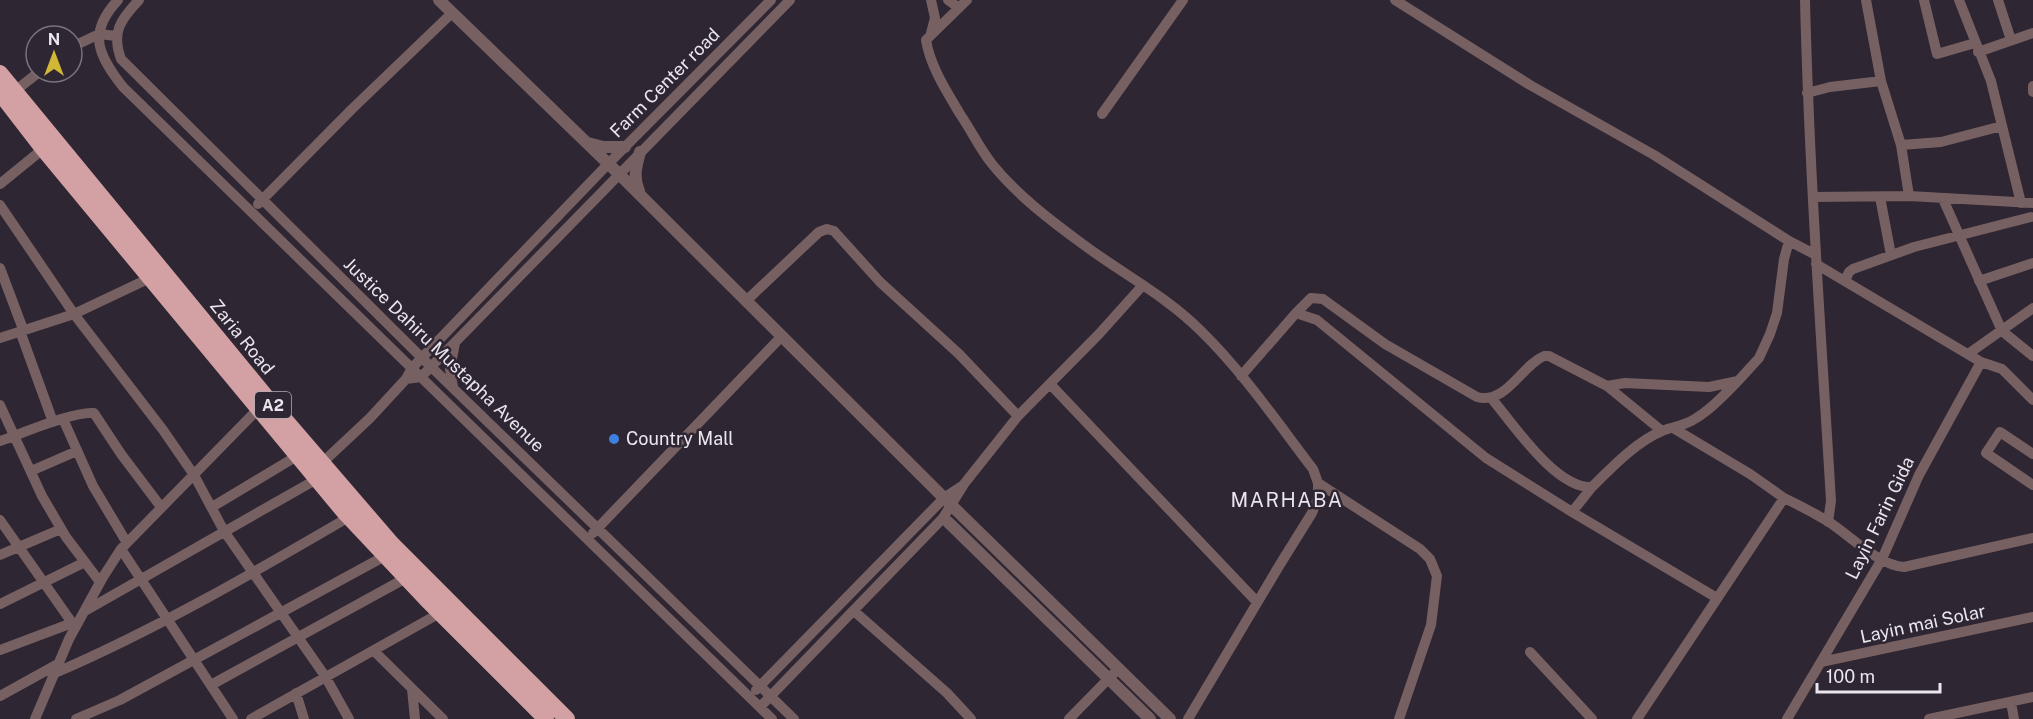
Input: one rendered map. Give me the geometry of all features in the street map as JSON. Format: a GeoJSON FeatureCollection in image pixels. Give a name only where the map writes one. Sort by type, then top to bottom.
{"type":"FeatureCollection","features":[{"type":"Feature","properties":{"kind":"highway","name":"Zaria Road"},"geometry":{"type":"LineString","coordinates":[[0,73],[7,92],[43,149],[316,479],[406,578],[546,719]]}},
{"type":"Feature","properties":{"kind":"highway","name":"Zaria Road"},"geometry":{"type":"LineString","coordinates":[[7,92],[392,544],[567,719]]}},
{"type":"Feature","properties":{"kind":"street"},"geometry":{"type":"LineString","coordinates":[[118,0],[108,11],[100,26],[100,52],[123,87],[588,537],[772,719]]}},
{"type":"Feature","properties":{"kind":"street"},"geometry":{"type":"LineString","coordinates":[[84,41],[99,34],[116,36],[126,14],[139,0]]}},
{"type":"Feature","properties":{"kind":"street"},"geometry":{"type":"LineString","coordinates":[[439,0],[620,175],[948,502],[1170,719]]}},
{"type":"Feature","properties":{"kind":"street","name":"Farm Center road"},"geometry":{"type":"LineString","coordinates":[[322,463],[370,418],[406,379],[412,368],[608,164],[771,0]]}},
{"type":"Feature","properties":{"kind":"street"},"geometry":{"type":"LineString","coordinates":[[406,379],[421,377],[790,0]]}},
{"type":"Feature","properties":{"kind":"street"},"geometry":{"type":"LineString","coordinates":[[932,0],[951,16]]}},
{"type":"Feature","properties":{"kind":"street"},"geometry":{"type":"LineString","coordinates":[[931,33],[935,18],[932,0]]}},
{"type":"Feature","properties":{"kind":"street"},"geometry":{"type":"LineString","coordinates":[[948,0],[963,4]]}},
{"type":"Feature","properties":{"kind":"street"},"geometry":{"type":"LineString","coordinates":[[1102,114],[1183,0]]}},
{"type":"Feature","properties":{"kind":"street"},"geometry":{"type":"LineString","coordinates":[[1395,0],[1530,85],[1654,155],[1789,241],[1845,281],[1981,362],[2002,369],[2033,400]]}},
{"type":"Feature","properties":{"kind":"street"},"geometry":{"type":"LineString","coordinates":[[1805,0],[1807,93],[1832,501],[1828,522]]}},
{"type":"Feature","properties":{"kind":"street"},"geometry":{"type":"LineString","coordinates":[[1866,0],[1881,81],[1901,145],[1909,196]]}},
{"type":"Feature","properties":{"kind":"street"},"geometry":{"type":"LineString","coordinates":[[1924,0],[1937,54],[1976,48],[2033,33]]}},
{"type":"Feature","properties":{"kind":"street"},"geometry":{"type":"LineString","coordinates":[[1959,0],[1976,48],[1991,81],[2021,203]]}},
{"type":"Feature","properties":{"kind":"street"},"geometry":{"type":"LineString","coordinates":[[1998,0],[2011,40]]}},
{"type":"Feature","properties":{"kind":"street"},"geometry":{"type":"LineString","coordinates":[[963,4],[931,33],[926,40],[927,50],[948,94],[991,163],[1015,189],[1084,246],[1173,306],[1201,331],[1241,376],[1312,468],[1318,483],[1318,498],[1312,513],[1188,719]]}},
{"type":"Feature","properties":{"kind":"street"},"geometry":{"type":"LineString","coordinates":[[251,211],[452,13]]}},
{"type":"Feature","properties":{"kind":"street","name":"Justice Dahiru Mustapha Avenue"},"geometry":{"type":"LineString","coordinates":[[116,36],[121,59],[422,358],[794,719]]}},
{"type":"Feature","properties":{"kind":"street"},"geometry":{"type":"LineString","coordinates":[[7,92],[24,81]]}},
{"type":"Feature","properties":{"kind":"street"},"geometry":{"type":"LineString","coordinates":[[1807,93],[1830,87],[1881,81]]}},
{"type":"Feature","properties":{"kind":"street"},"geometry":{"type":"LineString","coordinates":[[2033,86],[2033,92]]}},
{"type":"Feature","properties":{"kind":"street"},"geometry":{"type":"LineString","coordinates":[[1901,145],[1941,142],[2002,126]]}},
{"type":"Feature","properties":{"kind":"street"},"geometry":{"type":"LineString","coordinates":[[584,141],[603,147],[626,147]]}},
{"type":"Feature","properties":{"kind":"street"},"geometry":{"type":"LineString","coordinates":[[0,184],[43,149]]}},
{"type":"Feature","properties":{"kind":"street"},"geometry":{"type":"LineString","coordinates":[[640,152],[635,181],[642,198]]}},
{"type":"Feature","properties":{"kind":"street"},"geometry":{"type":"LineString","coordinates":[[1813,196],[1909,196],[2033,203]]}},
{"type":"Feature","properties":{"kind":"street"},"geometry":{"type":"LineString","coordinates":[[1880,196],[1891,255]]}},
{"type":"Feature","properties":{"kind":"street"},"geometry":{"type":"LineString","coordinates":[[1943,199],[2002,331],[2033,356]]}},
{"type":"Feature","properties":{"kind":"street"},"geometry":{"type":"LineString","coordinates":[[0,205],[74,314],[194,475],[224,531],[325,676],[350,719]]}},
{"type":"Feature","properties":{"kind":"street"},"geometry":{"type":"LineString","coordinates":[[1845,281],[1853,269],[1914,247],[2032,219]]}},
{"type":"Feature","properties":{"kind":"street"},"geometry":{"type":"LineString","coordinates":[[746,300],[819,232],[827,229],[834,231],[880,282],[958,354],[1018,416]]}},
{"type":"Feature","properties":{"kind":"street"},"geometry":{"type":"LineString","coordinates":[[1572,512],[1592,487],[1620,459],[1662,430],[1692,421],[1716,403],[1759,358],[1777,313],[1784,259],[1789,241]]}},
{"type":"Feature","properties":{"kind":"street"},"geometry":{"type":"LineString","coordinates":[[1979,281],[2033,263]]}},
{"type":"Feature","properties":{"kind":"street"},"geometry":{"type":"LineString","coordinates":[[0,268],[21,330],[58,421],[77,451],[141,580],[233,719]]}},
{"type":"Feature","properties":{"kind":"street"},"geometry":{"type":"LineString","coordinates":[[0,338],[74,314],[150,278]]}},
{"type":"Feature","properties":{"kind":"street"},"geometry":{"type":"LineString","coordinates":[[749,696],[948,502],[1018,416],[1143,285]]}},
{"type":"Feature","properties":{"kind":"street"},"geometry":{"type":"LineString","coordinates":[[1241,376],[1311,298],[1323,299],[1404,355],[1477,397],[1492,399],[1560,476],[1576,485],[1592,487]]}},
{"type":"Feature","properties":{"kind":"street"},"geometry":{"type":"LineString","coordinates":[[1968,354],[2033,308]]}},
{"type":"Feature","properties":{"kind":"street"},"geometry":{"type":"LineString","coordinates":[[1296,314],[1317,320],[1486,458],[1717,598]]}},
{"type":"Feature","properties":{"kind":"street"},"geometry":{"type":"LineString","coordinates":[[588,537],[782,336]]}},
{"type":"Feature","properties":{"kind":"street"},"geometry":{"type":"LineString","coordinates":[[453,387],[450,369],[455,342]]}},
{"type":"Feature","properties":{"kind":"street"},"geometry":{"type":"LineString","coordinates":[[1492,399],[1544,356],[1549,356],[1607,387],[1662,430]]}},
{"type":"Feature","properties":{"kind":"street","name":"Layin Farin Gida"},"geometry":{"type":"LineString","coordinates":[[1787,719],[1882,559],[1919,475],[1981,362]]}},
{"type":"Feature","properties":{"kind":"street"},"geometry":{"type":"LineString","coordinates":[[1607,387],[1625,383],[1709,387],[1738,381]]}},
{"type":"Feature","properties":{"kind":"street"},"geometry":{"type":"LineString","coordinates":[[1050,384],[1257,602]]}},
{"type":"Feature","properties":{"kind":"street"},"geometry":{"type":"LineString","coordinates":[[0,405],[42,496],[61,529],[100,582]]}},
{"type":"Feature","properties":{"kind":"street"},"geometry":{"type":"LineString","coordinates":[[35,719],[74,625],[85,611],[100,582],[124,546],[258,409]]}},
{"type":"Feature","properties":{"kind":"street"},"geometry":{"type":"LineString","coordinates":[[0,441],[58,421],[94,412],[121,454],[161,507]]}},
{"type":"Feature","properties":{"kind":"street"},"geometry":{"type":"LineString","coordinates":[[1673,428],[1750,474],[1784,498],[1828,522],[1882,559],[1897,566],[1904,567],[2033,538]]}},
{"type":"Feature","properties":{"kind":"street"},"geometry":{"type":"LineString","coordinates":[[2033,453],[2000,432],[1986,453],[2033,485]]}},
{"type":"Feature","properties":{"kind":"street"},"geometry":{"type":"LineString","coordinates":[[31,471],[77,451]]}},
{"type":"Feature","properties":{"kind":"street"},"geometry":{"type":"LineString","coordinates":[[212,507],[297,456]]}},
{"type":"Feature","properties":{"kind":"street"},"geometry":{"type":"LineString","coordinates":[[85,611],[316,479]]}},
{"type":"Feature","properties":{"kind":"street"},"geometry":{"type":"LineString","coordinates":[[1318,483],[1420,549],[1435,568],[1436,584],[1431,625],[1399,719]]}},
{"type":"Feature","properties":{"kind":"street"},"geometry":{"type":"LineString","coordinates":[[1637,719],[1784,498]]}},
{"type":"Feature","properties":{"kind":"street"},"geometry":{"type":"LineString","coordinates":[[760,707],[943,518],[948,502]]}},
{"type":"Feature","properties":{"kind":"street"},"geometry":{"type":"LineString","coordinates":[[0,696],[57,668],[128,639],[349,517]]}},
{"type":"Feature","properties":{"kind":"street"},"geometry":{"type":"LineString","coordinates":[[0,520],[74,625]]}},
{"type":"Feature","properties":{"kind":"street"},"geometry":{"type":"LineString","coordinates":[[948,522],[1150,719]]}},
{"type":"Feature","properties":{"kind":"street"},"geometry":{"type":"LineString","coordinates":[[0,555],[61,529]]}},
{"type":"Feature","properties":{"kind":"street"},"geometry":{"type":"LineString","coordinates":[[76,719],[120,700],[385,556]]}},
{"type":"Feature","properties":{"kind":"street"},"geometry":{"type":"LineString","coordinates":[[0,604],[85,562]]}},
{"type":"Feature","properties":{"kind":"street"},"geometry":{"type":"LineString","coordinates":[[211,685],[406,578]]}},
{"type":"Feature","properties":{"kind":"street"},"geometry":{"type":"LineString","coordinates":[[854,611],[947,693],[971,719]]}},
{"type":"Feature","properties":{"kind":"street"},"geometry":{"type":"LineString","coordinates":[[251,719],[440,613]]}},
{"type":"Feature","properties":{"kind":"street","name":"Layin mai Solar"},"geometry":{"type":"LineString","coordinates":[[1821,662],[2033,617]]}},
{"type":"Feature","properties":{"kind":"street"},"geometry":{"type":"LineString","coordinates":[[0,650],[74,625]]}},
{"type":"Feature","properties":{"kind":"street"},"geometry":{"type":"LineString","coordinates":[[374,651],[443,719]]}},
{"type":"Feature","properties":{"kind":"street"},"geometry":{"type":"LineString","coordinates":[[1530,652],[1592,719]]}},
{"type":"Feature","properties":{"kind":"street"},"geometry":{"type":"LineString","coordinates":[[1069,719],[1119,668]]}},
{"type":"Feature","properties":{"kind":"street"},"geometry":{"type":"LineString","coordinates":[[412,689],[415,719]]}},
{"type":"Feature","properties":{"kind":"street"},"geometry":{"type":"LineString","coordinates":[[296,693],[304,719]]}},
{"type":"Feature","properties":{"kind":"street"},"geometry":{"type":"LineString","coordinates":[[1929,719],[2033,697]]}},
{"type":"Feature","properties":{"kind":"street"},"geometry":{"type":"LineString","coordinates":[[2011,702],[2014,719]]}},
{"type":"Feature","properties":{"kind":"place","name":"Country Mall"},"geometry":{"type":"Point","coordinates":[614,439]}},
{"type":"Feature","properties":{"kind":"district","name":"MARHABA"},"geometry":{"type":"Point","coordinates":[1287,500]}}]}
